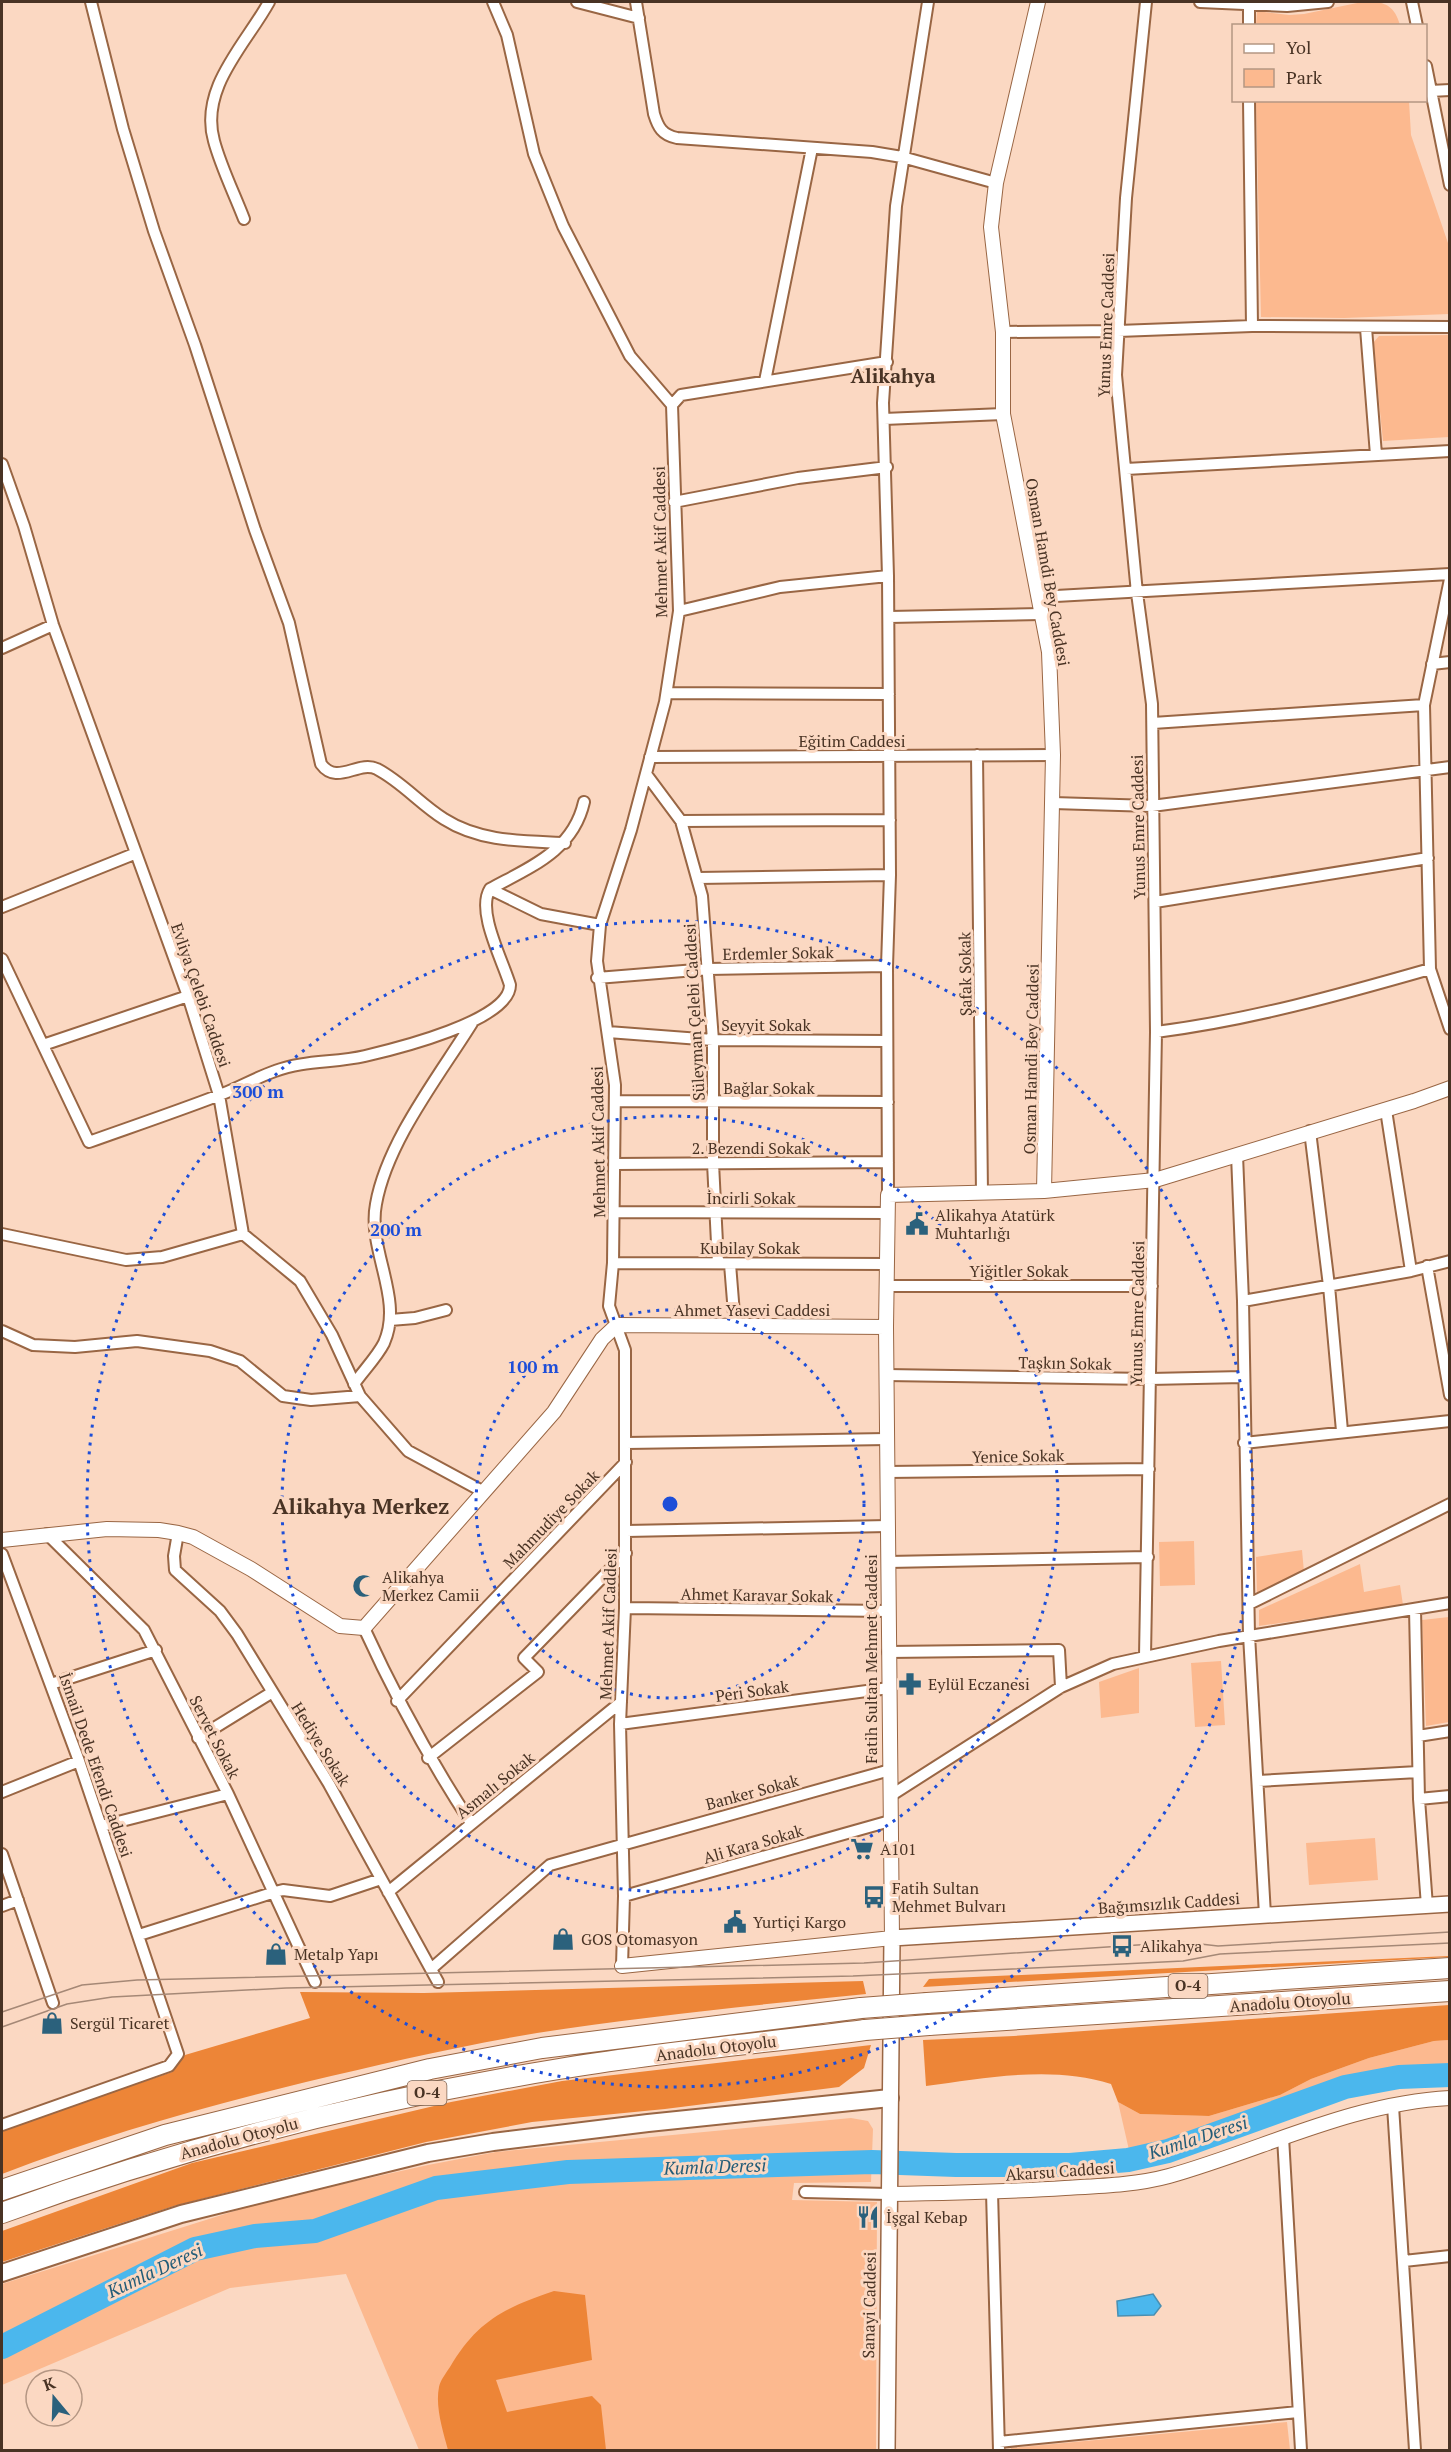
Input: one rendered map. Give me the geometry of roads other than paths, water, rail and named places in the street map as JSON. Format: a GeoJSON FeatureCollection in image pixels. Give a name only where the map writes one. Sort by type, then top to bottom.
{"type":"FeatureCollection","features":[{"type":"Feature","properties":{"kind":"highway","name":"Anadolu Otoyolu"},"geometry":{"type":"LineString","coordinates":[[2,2190],[98,2155],[165,2135],[430,2069],[542,2048],[861,2008],[1449,1968]]}},
{"type":"Feature","properties":{"kind":"highway","name":"Anadolu Otoyolu"},"geometry":{"type":"LineString","coordinates":[[2,2213],[101,2177],[298,2122],[451,2088],[619,2060],[865,2030],[1449,1991]]}},
{"type":"Feature","properties":{"kind":"main road","name":"Bağımsızlık Caddesi"},"geometry":{"type":"LineString","coordinates":[[892,1938],[1449,1904]]}},
{"type":"Feature","properties":{"kind":"main road","name":"Fatih Sultan Mehmet Caddesi"},"geometry":{"type":"LineString","coordinates":[[888,2123],[892,1938]]}},
{"type":"Feature","properties":{"kind":"main road"},"geometry":{"type":"LineString","coordinates":[[2,2273],[181,2214],[428,2153],[493,2142],[648,2123],[890,2098]]}},
{"type":"Feature","properties":{"kind":"main road","name":"Sanayi Caddesi"},"geometry":{"type":"LineString","coordinates":[[887,2451],[888,2123]]}},
{"type":"Feature","properties":{"kind":"street"},"geometry":{"type":"LineString","coordinates":[[91,2],[150,220],[195,345],[255,530],[289,622],[321,764],[331,772],[338,774],[374,768],[401,784],[443,818],[478,834],[515,840],[565,843]]}},
{"type":"Feature","properties":{"kind":"street"},"geometry":{"type":"LineString","coordinates":[[244,219],[214,140],[213,101],[233,58],[269,2]]}},
{"type":"Feature","properties":{"kind":"street"},"geometry":{"type":"LineString","coordinates":[[493,2],[507,35],[534,154],[564,226],[630,356],[672,405],[681,395],[887,362]]}},
{"type":"Feature","properties":{"kind":"street"},"geometry":{"type":"LineString","coordinates":[[577,2],[639,18]]}},
{"type":"Feature","properties":{"kind":"street"},"geometry":{"type":"LineString","coordinates":[[636,2],[654,114],[660,130],[665,135],[677,138],[872,152],[902,157],[996,183]]}},
{"type":"Feature","properties":{"kind":"street"},"geometry":{"type":"LineString","coordinates":[[928,2],[896,206],[884,419],[887,467],[890,755],[887,966],[888,1195],[1044,1191],[1155,1180],[1310,1131],[1386,1110],[1449,1088]]}},
{"type":"Feature","properties":{"kind":"street","name":"Osman Hamdi Bey Caddesi"},"geometry":{"type":"LineString","coordinates":[[1038,2],[996,183],[991,227],[1003,332],[1003,414],[1048,652],[1053,803],[1044,1191]]}},
{"type":"Feature","properties":{"kind":"street","name":"Yunus Emre Caddesi"},"geometry":{"type":"LineString","coordinates":[[1145,1656],[1155,1180],[1153,723],[1137,593],[1116,375],[1126,198],[1146,2]]}},
{"type":"Feature","properties":{"kind":"street"},"geometry":{"type":"LineString","coordinates":[[1200,2],[1296,6],[1328,2]]}},
{"type":"Feature","properties":{"kind":"street"},"geometry":{"type":"LineString","coordinates":[[1412,2],[1417,24]]}},
{"type":"Feature","properties":{"kind":"street"},"geometry":{"type":"LineString","coordinates":[[1249,5],[1249,24]]}},
{"type":"Feature","properties":{"kind":"street"},"geometry":{"type":"LineString","coordinates":[[1427,76],[1449,186]]}},
{"type":"Feature","properties":{"kind":"street"},"geometry":{"type":"LineString","coordinates":[[1430,91],[1449,90]]}},
{"type":"Feature","properties":{"kind":"street"},"geometry":{"type":"LineString","coordinates":[[1249,102],[1252,326]]}},
{"type":"Feature","properties":{"kind":"street"},"geometry":{"type":"LineString","coordinates":[[765,381],[812,148]]}},
{"type":"Feature","properties":{"kind":"street"},"geometry":{"type":"LineString","coordinates":[[1003,332],[1118,332],[1252,326],[1449,327]]}},
{"type":"Feature","properties":{"kind":"street"},"geometry":{"type":"LineString","coordinates":[[1366,328],[1376,455]]}},
{"type":"Feature","properties":{"kind":"street","name":"Mehmet Akif Caddesi"},"geometry":{"type":"LineString","coordinates":[[622,1966],[624,1896],[620,1724],[626,1608],[625,1350],[609,1306],[613,1263],[615,1101],[608,1032],[597,978],[600,925],[651,757],[667,693],[679,611],[672,405]]}},
{"type":"Feature","properties":{"kind":"street"},"geometry":{"type":"LineString","coordinates":[[884,419],[1003,414]]}},
{"type":"Feature","properties":{"kind":"street"},"geometry":{"type":"LineString","coordinates":[[1126,469],[1449,451]]}},
{"type":"Feature","properties":{"kind":"street","name":"Evliya Çelebi Caddesi"},"geometry":{"type":"LineString","coordinates":[[2,464],[24,526],[53,625],[188,996],[219,1095],[243,1234]]}},
{"type":"Feature","properties":{"kind":"street"},"geometry":{"type":"LineString","coordinates":[[674,502],[798,478],[887,467]]}},
{"type":"Feature","properties":{"kind":"street"},"geometry":{"type":"LineString","coordinates":[[1038,597],[1449,574]]}},
{"type":"Feature","properties":{"kind":"street"},"geometry":{"type":"LineString","coordinates":[[679,611],[780,587],[888,576]]}},
{"type":"Feature","properties":{"kind":"street"},"geometry":{"type":"LineString","coordinates":[[1449,579],[1424,705],[1430,969],[1449,1029]]}},
{"type":"Feature","properties":{"kind":"street"},"geometry":{"type":"LineString","coordinates":[[889,617],[1041,614]]}},
{"type":"Feature","properties":{"kind":"street"},"geometry":{"type":"LineString","coordinates":[[2,648],[53,625]]}},
{"type":"Feature","properties":{"kind":"street"},"geometry":{"type":"LineString","coordinates":[[1432,664],[1449,662]]}},
{"type":"Feature","properties":{"kind":"street"},"geometry":{"type":"LineString","coordinates":[[667,693],[889,694]]}},
{"type":"Feature","properties":{"kind":"street"},"geometry":{"type":"LineString","coordinates":[[1153,723],[1424,705]]}},
{"type":"Feature","properties":{"kind":"street","name":"Eğitim Caddesi"},"geometry":{"type":"LineString","coordinates":[[651,757],[1053,754]]}},
{"type":"Feature","properties":{"kind":"street","name":"Şafak Sokak"},"geometry":{"type":"LineString","coordinates":[[977,755],[982,1193]]}},
{"type":"Feature","properties":{"kind":"street"},"geometry":{"type":"LineString","coordinates":[[1053,803],[1152,806],[1449,767]]}},
{"type":"Feature","properties":{"kind":"street","name":"Süleyman Çelebi Caddesi"},"geometry":{"type":"LineString","coordinates":[[646,774],[681,821],[698,878],[713,1040],[713,1163],[718,1263]]}},
{"type":"Feature","properties":{"kind":"street"},"geometry":{"type":"LineString","coordinates":[[2,959],[88,1142],[219,1095],[289,1066],[364,1056],[472,1023],[503,1002],[510,991],[486,910],[486,894],[490,889],[552,855],[565,843],[576,827],[584,802]]}},
{"type":"Feature","properties":{"kind":"street"},"geometry":{"type":"LineString","coordinates":[[681,821],[890,820]]}},
{"type":"Feature","properties":{"kind":"street"},"geometry":{"type":"LineString","coordinates":[[2,907],[135,854]]}},
{"type":"Feature","properties":{"kind":"street"},"geometry":{"type":"LineString","coordinates":[[1155,902],[1428,858]]}},
{"type":"Feature","properties":{"kind":"street"},"geometry":{"type":"LineString","coordinates":[[698,878],[890,875]]}},
{"type":"Feature","properties":{"kind":"street"},"geometry":{"type":"LineString","coordinates":[[490,889],[541,914],[600,925]]}},
{"type":"Feature","properties":{"kind":"street","name":"Erdemler Sokak"},"geometry":{"type":"LineString","coordinates":[[597,978],[708,969],[887,966]]}},
{"type":"Feature","properties":{"kind":"street"},"geometry":{"type":"LineString","coordinates":[[1156,1032],[1210,1025],[1288,1009],[1430,969]]}},
{"type":"Feature","properties":{"kind":"street"},"geometry":{"type":"LineString","coordinates":[[43,1045],[188,996]]}},
{"type":"Feature","properties":{"kind":"street"},"geometry":{"type":"LineString","coordinates":[[354,1383],[384,1344],[390,1320],[387,1286],[376,1240],[376,1205],[392,1152],[472,1023]]}},
{"type":"Feature","properties":{"kind":"street","name":"Seyyit Sokak"},"geometry":{"type":"LineString","coordinates":[[608,1032],[713,1040],[887,1041]]}},
{"type":"Feature","properties":{"kind":"street","name":"Bağlar Sokak"},"geometry":{"type":"LineString","coordinates":[[615,1101],[888,1102]]}},
{"type":"Feature","properties":{"kind":"street"},"geometry":{"type":"LineString","coordinates":[[1386,1110],[1411,1271]]}},
{"type":"Feature","properties":{"kind":"street"},"geometry":{"type":"LineString","coordinates":[[1310,1131],[1329,1286],[1342,1431]]}},
{"type":"Feature","properties":{"kind":"street"},"geometry":{"type":"LineString","coordinates":[[1237,1155],[1243,1301],[1249,1635],[1265,1915]]}},
{"type":"Feature","properties":{"kind":"street","name":"2. Bezendi Sokak"},"geometry":{"type":"LineString","coordinates":[[615,1164],[888,1162]]}},
{"type":"Feature","properties":{"kind":"street","name":"Fatih Sultan Mehmet Caddesi"},"geometry":{"type":"LineString","coordinates":[[888,1195],[886,1375],[892,1938]]}},
{"type":"Feature","properties":{"kind":"street","name":"İncirli Sokak"},"geometry":{"type":"LineString","coordinates":[[614,1212],[888,1214]]}},
{"type":"Feature","properties":{"kind":"street"},"geometry":{"type":"LineString","coordinates":[[2,1234],[126,1260],[162,1257],[243,1234],[300,1281],[332,1335],[360,1396],[408,1451],[482,1491]]}},
{"type":"Feature","properties":{"kind":"street"},"geometry":{"type":"LineString","coordinates":[[1243,1301],[1411,1271],[1449,1261]]}},
{"type":"Feature","properties":{"kind":"street","name":"Kubilay Sokak"},"geometry":{"type":"LineString","coordinates":[[613,1263],[887,1264]]}},
{"type":"Feature","properties":{"kind":"street"},"geometry":{"type":"LineString","coordinates":[[730,1263],[735,1326]]}},
{"type":"Feature","properties":{"kind":"street"},"geometry":{"type":"LineString","coordinates":[[1427,1266],[1449,1395]]}},
{"type":"Feature","properties":{"kind":"street","name":"Yiğitler Sokak"},"geometry":{"type":"LineString","coordinates":[[887,1286],[1152,1286]]}},
{"type":"Feature","properties":{"kind":"street"},"geometry":{"type":"LineString","coordinates":[[390,1320],[415,1318],[446,1310]]}},
{"type":"Feature","properties":{"kind":"street"},"geometry":{"type":"LineString","coordinates":[[364,1628],[482,1491],[554,1412],[603,1339],[617,1325]]}},
{"type":"Feature","properties":{"kind":"street","name":"Ahmet Yasevi Caddesi"},"geometry":{"type":"LineString","coordinates":[[617,1325],[886,1327]]}},
{"type":"Feature","properties":{"kind":"street"},"geometry":{"type":"LineString","coordinates":[[2,1331],[33,1345],[75,1347],[137,1341],[210,1351],[240,1361],[284,1395],[311,1400],[360,1396]]}},
{"type":"Feature","properties":{"kind":"street","name":"Taşkın Sokak"},"geometry":{"type":"LineString","coordinates":[[886,1375],[1150,1379],[1243,1377]]}},
{"type":"Feature","properties":{"kind":"street"},"geometry":{"type":"LineString","coordinates":[[1244,1443],[1449,1420]]}},
{"type":"Feature","properties":{"kind":"street"},"geometry":{"type":"LineString","coordinates":[[626,1443],[887,1439]]}},
{"type":"Feature","properties":{"kind":"street","name":"Mahmudiye Sokak"},"geometry":{"type":"LineString","coordinates":[[397,1701],[626,1462]]}},
{"type":"Feature","properties":{"kind":"street","name":"Yenice Sokak"},"geometry":{"type":"LineString","coordinates":[[887,1472],[1149,1469]]}},
{"type":"Feature","properties":{"kind":"street"},"geometry":{"type":"LineString","coordinates":[[1249,1604],[1449,1504]]}},
{"type":"Feature","properties":{"kind":"street"},"geometry":{"type":"LineString","coordinates":[[626,1531],[888,1526]]}},
{"type":"Feature","properties":{"kind":"street"},"geometry":{"type":"LineString","coordinates":[[2,1540],[47,1534],[139,1529],[178,1533],[193,1537],[251,1569],[340,1626],[364,1628]]}},
{"type":"Feature","properties":{"kind":"street","name":"Hediye Sokak"},"geometry":{"type":"LineString","coordinates":[[178,1533],[174,1556],[175,1570],[228,1620],[329,1784],[438,1982]]}},
{"type":"Feature","properties":{"kind":"street","name":"Servet Sokak"},"geometry":{"type":"LineString","coordinates":[[47,1534],[136,1621],[156,1650],[275,1892],[315,1982]]}},
{"type":"Feature","properties":{"kind":"street"},"geometry":{"type":"LineString","coordinates":[[429,1758],[538,1672],[524,1658],[626,1553]]}},
{"type":"Feature","properties":{"kind":"street","name":"İsmail Dede Efendi Caddesi"},"geometry":{"type":"LineString","coordinates":[[2,1554],[79,1761],[177,2048],[175,2061],[169,2066],[2,2125]]}},
{"type":"Feature","properties":{"kind":"street"},"geometry":{"type":"LineString","coordinates":[[888,1562],[1148,1557]]}},
{"type":"Feature","properties":{"kind":"street"},"geometry":{"type":"LineString","coordinates":[[890,1796],[1061,1687],[1113,1664],[1249,1635],[1449,1603]]}},
{"type":"Feature","properties":{"kind":"street","name":"Ahmet Karavar Sokak"},"geometry":{"type":"LineString","coordinates":[[626,1608],[888,1611]]}},
{"type":"Feature","properties":{"kind":"street"},"geometry":{"type":"LineString","coordinates":[[1414,1609],[1419,1799],[1427,1906]]}},
{"type":"Feature","properties":{"kind":"street"},"geometry":{"type":"LineString","coordinates":[[364,1628],[397,1701],[429,1758],[471,1823]]}},
{"type":"Feature","properties":{"kind":"street"},"geometry":{"type":"LineString","coordinates":[[51,1684],[156,1650]]}},
{"type":"Feature","properties":{"kind":"street"},"geometry":{"type":"LineString","coordinates":[[888,1652],[1059,1650],[1061,1687]]}},
{"type":"Feature","properties":{"kind":"street","name":"Peri Sokak"},"geometry":{"type":"LineString","coordinates":[[620,1724],[889,1688]]}},
{"type":"Feature","properties":{"kind":"street"},"geometry":{"type":"LineString","coordinates":[[198,1738],[271,1693]]}},
{"type":"Feature","properties":{"kind":"street","name":"Asmalı Sokak"},"geometry":{"type":"LineString","coordinates":[[388,1892],[621,1702]]}},
{"type":"Feature","properties":{"kind":"street"},"geometry":{"type":"LineString","coordinates":[[1418,1736],[1449,1731]]}},
{"type":"Feature","properties":{"kind":"street"},"geometry":{"type":"LineString","coordinates":[[2,1792],[79,1761]]}},
{"type":"Feature","properties":{"kind":"street","name":"Banker Sokak"},"geometry":{"type":"LineString","coordinates":[[431,1969],[550,1865],[890,1770]]}},
{"type":"Feature","properties":{"kind":"street"},"geometry":{"type":"LineString","coordinates":[[1258,1781],[1418,1772]]}},
{"type":"Feature","properties":{"kind":"street"},"geometry":{"type":"LineString","coordinates":[[102,1826],[228,1794]]}},
{"type":"Feature","properties":{"kind":"street"},"geometry":{"type":"LineString","coordinates":[[1419,1799],[1449,1796]]}},
{"type":"Feature","properties":{"kind":"street","name":"Ali Kara Sokak"},"geometry":{"type":"LineString","coordinates":[[624,1896],[890,1821]]}},
{"type":"Feature","properties":{"kind":"street"},"geometry":{"type":"LineString","coordinates":[[2,1854],[53,2003]]}},
{"type":"Feature","properties":{"kind":"street"},"geometry":{"type":"LineString","coordinates":[[139,1935],[283,1890],[330,1896],[381,1879]]}},
{"type":"Feature","properties":{"kind":"street"},"geometry":{"type":"LineString","coordinates":[[2,1906],[18,1900]]}},
{"type":"Feature","properties":{"kind":"street"},"geometry":{"type":"LineString","coordinates":[[622,1966],[892,1938]]}},
{"type":"Feature","properties":{"kind":"street","name":"Akarsu Caddesi"},"geometry":{"type":"LineString","coordinates":[[805,2192],[888,2187],[992,2192],[1097,2186],[1158,2178],[1339,2119],[1424,2100],[1449,2098]]}},
{"type":"Feature","properties":{"kind":"street"},"geometry":{"type":"LineString","coordinates":[[1393,2106],[1415,2451]]}},
{"type":"Feature","properties":{"kind":"street"},"geometry":{"type":"LineString","coordinates":[[1283,2137],[1301,2451]]}},
{"type":"Feature","properties":{"kind":"street"},"geometry":{"type":"LineString","coordinates":[[992,2192],[999,2446],[1298,2412]]}},
{"type":"Feature","properties":{"kind":"street"},"geometry":{"type":"LineString","coordinates":[[1404,2261],[1449,2256]]}},
{"type":"Feature","properties":{"kind":"water"},"geometry":{"type":"Polygon","coordinates":[[[1153,2294],[1161,2306],[1154,2315],[1118,2316],[1117,2301],[1153,2294]]]}},
{"type":"Feature","properties":{"kind":"waterway","name":"Kumla Deresi"},"geometry":{"type":"LineString","coordinates":[[2,2347],[195,2249],[255,2236],[315,2231],[436,2188],[568,2172],[872,2162],[1070,2165],[1128,2160],[1168,2151],[1345,2087],[1399,2077],[1450,2075]]}},
{"type":"Feature","properties":{"kind":"tram line"},"geometry":{"type":"LineString","coordinates":[[2,2012],[82,1985],[137,1980],[864,1963],[1183,1942],[1218,1946],[1450,1932]]}},
{"type":"Feature","properties":{"kind":"tram line"},"geometry":{"type":"LineString","coordinates":[[2,2027],[67,2004],[112,1997],[286,1988],[853,1976],[1183,1961],[1220,1954],[1450,1943]]}},
{"type":"Feature","properties":{"kind":"place","name":"Alikahya Atatürk Muhtarlığı"},"geometry":{"type":"Point","coordinates":[917,1224]}},
{"type":"Feature","properties":{"kind":"place","name":"Alikahya Merkez Camii"},"geometry":{"type":"Point","coordinates":[364,1586]}},
{"type":"Feature","properties":{"kind":"place","name":"Eylül Eczanesi"},"geometry":{"type":"Point","coordinates":[910,1684]}},
{"type":"Feature","properties":{"kind":"place","name":"A101"},"geometry":{"type":"Point","coordinates":[862,1849]}},
{"type":"Feature","properties":{"kind":"place","name":"Fatih Sultan Mehmet Bulvarı"},"geometry":{"type":"Point","coordinates":[874,1897]}},
{"type":"Feature","properties":{"kind":"place","name":"Yurtiçi Kargo"},"geometry":{"type":"Point","coordinates":[735,1922]}},
{"type":"Feature","properties":{"kind":"place","name":"GOS Otomasyon"},"geometry":{"type":"Point","coordinates":[563,1939]}},
{"type":"Feature","properties":{"kind":"place","name":"Alikahya"},"geometry":{"type":"Point","coordinates":[1122,1946]}},
{"type":"Feature","properties":{"kind":"place","name":"Metalp Yapı"},"geometry":{"type":"Point","coordinates":[276,1954]}},
{"type":"Feature","properties":{"kind":"place","name":"Sergül Ticaret"},"geometry":{"type":"Point","coordinates":[52,2023]}},
{"type":"Feature","properties":{"kind":"place","name":"İşgal Kebap"},"geometry":{"type":"Point","coordinates":[868,2217]}},
{"type":"Feature","properties":{"kind":"district","name":"Alikahya"},"geometry":{"type":"Point","coordinates":[893,376]}},
{"type":"Feature","properties":{"kind":"district","name":"Alikahya Merkez"},"geometry":{"type":"Point","coordinates":[361,1506]}}]}
